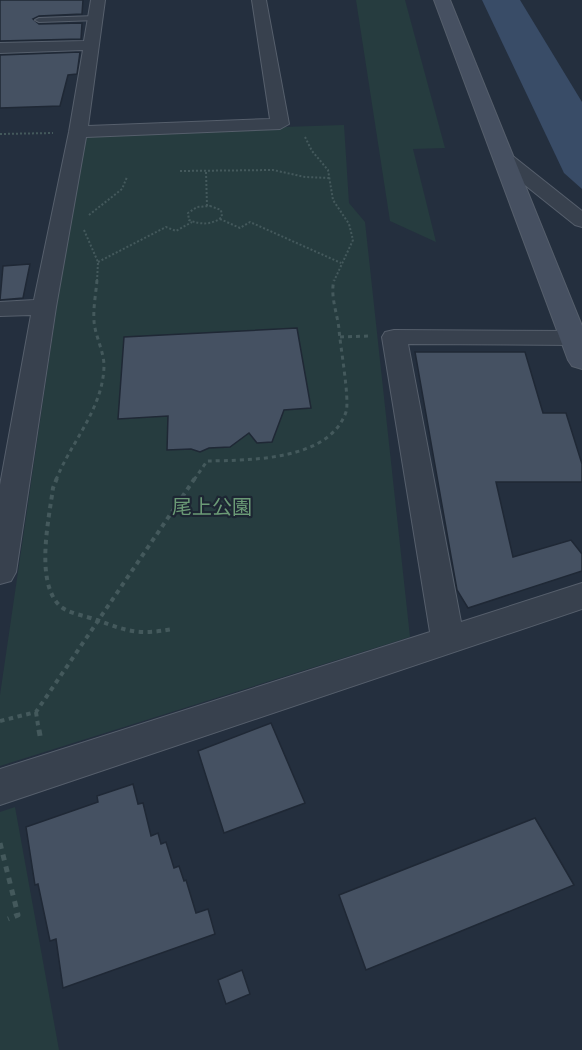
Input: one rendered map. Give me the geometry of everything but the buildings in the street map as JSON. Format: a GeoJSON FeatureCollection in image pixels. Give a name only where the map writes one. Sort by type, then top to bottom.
{"type":"FeatureCollection","features":[{"type":"Feature","properties":{"kind":"street"},"geometry":{"type":"LineString","coordinates":[[78,132],[280,124],[259,0]]}},
{"type":"Feature","properties":{"kind":"street"},"geometry":{"type":"LineString","coordinates":[[442,0],[507,161],[578,349],[394,337],[448,641]]}},
{"type":"Feature","properties":{"kind":"street"},"geometry":{"type":"LineString","coordinates":[[0,572],[7,491],[78,132],[96,9]]}},
{"type":"Feature","properties":{"kind":"street"},"geometry":{"type":"LineString","coordinates":[[0,48],[91,45]]}},
{"type":"Feature","properties":{"kind":"street"},"geometry":{"type":"LineString","coordinates":[[507,161],[582,221]]}},
{"type":"Feature","properties":{"kind":"street"},"geometry":{"type":"LineString","coordinates":[[0,309],[44,307]]}},
{"type":"Feature","properties":{"kind":"street"},"geometry":{"type":"LineString","coordinates":[[0,787],[582,596]]}},
{"type":"Feature","properties":{"kind":"lane"},"geometry":{"type":"LineString","coordinates":[[48,12],[96,9]]}},
{"type":"Feature","properties":{"kind":"lane"},"geometry":{"type":"LineString","coordinates":[[39,20],[96,9]]}},
{"type":"Feature","properties":{"kind":"path"},"geometry":{"type":"LineString","coordinates":[[0,134],[78,132]]}},
{"type":"Feature","properties":{"kind":"path"},"geometry":{"type":"LineString","coordinates":[[0,721],[36,712],[207,461],[259,460],[289,455],[308,448],[336,430],[347,410],[340,337],[331,292],[341,263],[349,253],[353,240],[349,224],[333,200],[328,170],[312,151],[306,137]]}},
{"type":"Feature","properties":{"kind":"path"},"geometry":{"type":"LineString","coordinates":[[180,171],[273,170],[305,177],[330,178]]}},
{"type":"Feature","properties":{"kind":"path"},"geometry":{"type":"LineString","coordinates":[[206,172],[207,206]]}},
{"type":"Feature","properties":{"kind":"path"},"geometry":{"type":"LineString","coordinates":[[128,177],[122,189],[90,212],[83,228],[98,262],[94,321],[104,365],[100,391],[89,419],[66,455],[53,488],[45,550],[50,593],[60,607],[123,630],[144,634],[173,629]]}},
{"type":"Feature","properties":{"kind":"path"},"geometry":{"type":"LineString","coordinates":[[98,262],[114,256],[166,226],[176,231],[192,222],[207,224],[220,219],[223,214],[221,210],[207,206],[197,207],[188,213],[187,217],[192,222]]}},
{"type":"Feature","properties":{"kind":"path"},"geometry":{"type":"LineString","coordinates":[[220,219],[240,228],[250,222],[341,263]]}},
{"type":"Feature","properties":{"kind":"path"},"geometry":{"type":"LineString","coordinates":[[340,337],[366,336]]}},
{"type":"Feature","properties":{"kind":"path"},"geometry":{"type":"LineString","coordinates":[[0,843],[18,915],[8,919]]}},
{"type":"Feature","properties":{"kind":"green space"},"geometry":{"type":"Polygon","coordinates":[[[356,0],[405,0],[445,148],[413,149],[436,242],[390,221],[356,0]]]}},
{"type":"Feature","properties":{"kind":"green space","name":"尾上公園"},"geometry":{"type":"Polygon","coordinates":[[[344,125],[349,203],[365,222],[410,637],[0,766],[0,695],[82,134],[344,125]]]}},
{"type":"Feature","properties":{"kind":"green space"},"geometry":{"type":"Polygon","coordinates":[[[15,807],[59,1050],[0,1050],[0,812],[15,807]]]}},
{"type":"Feature","properties":{"kind":"water"},"geometry":{"type":"Polygon","coordinates":[[[482,0],[520,0],[582,102],[582,189],[564,173],[482,0]]]}}]}
